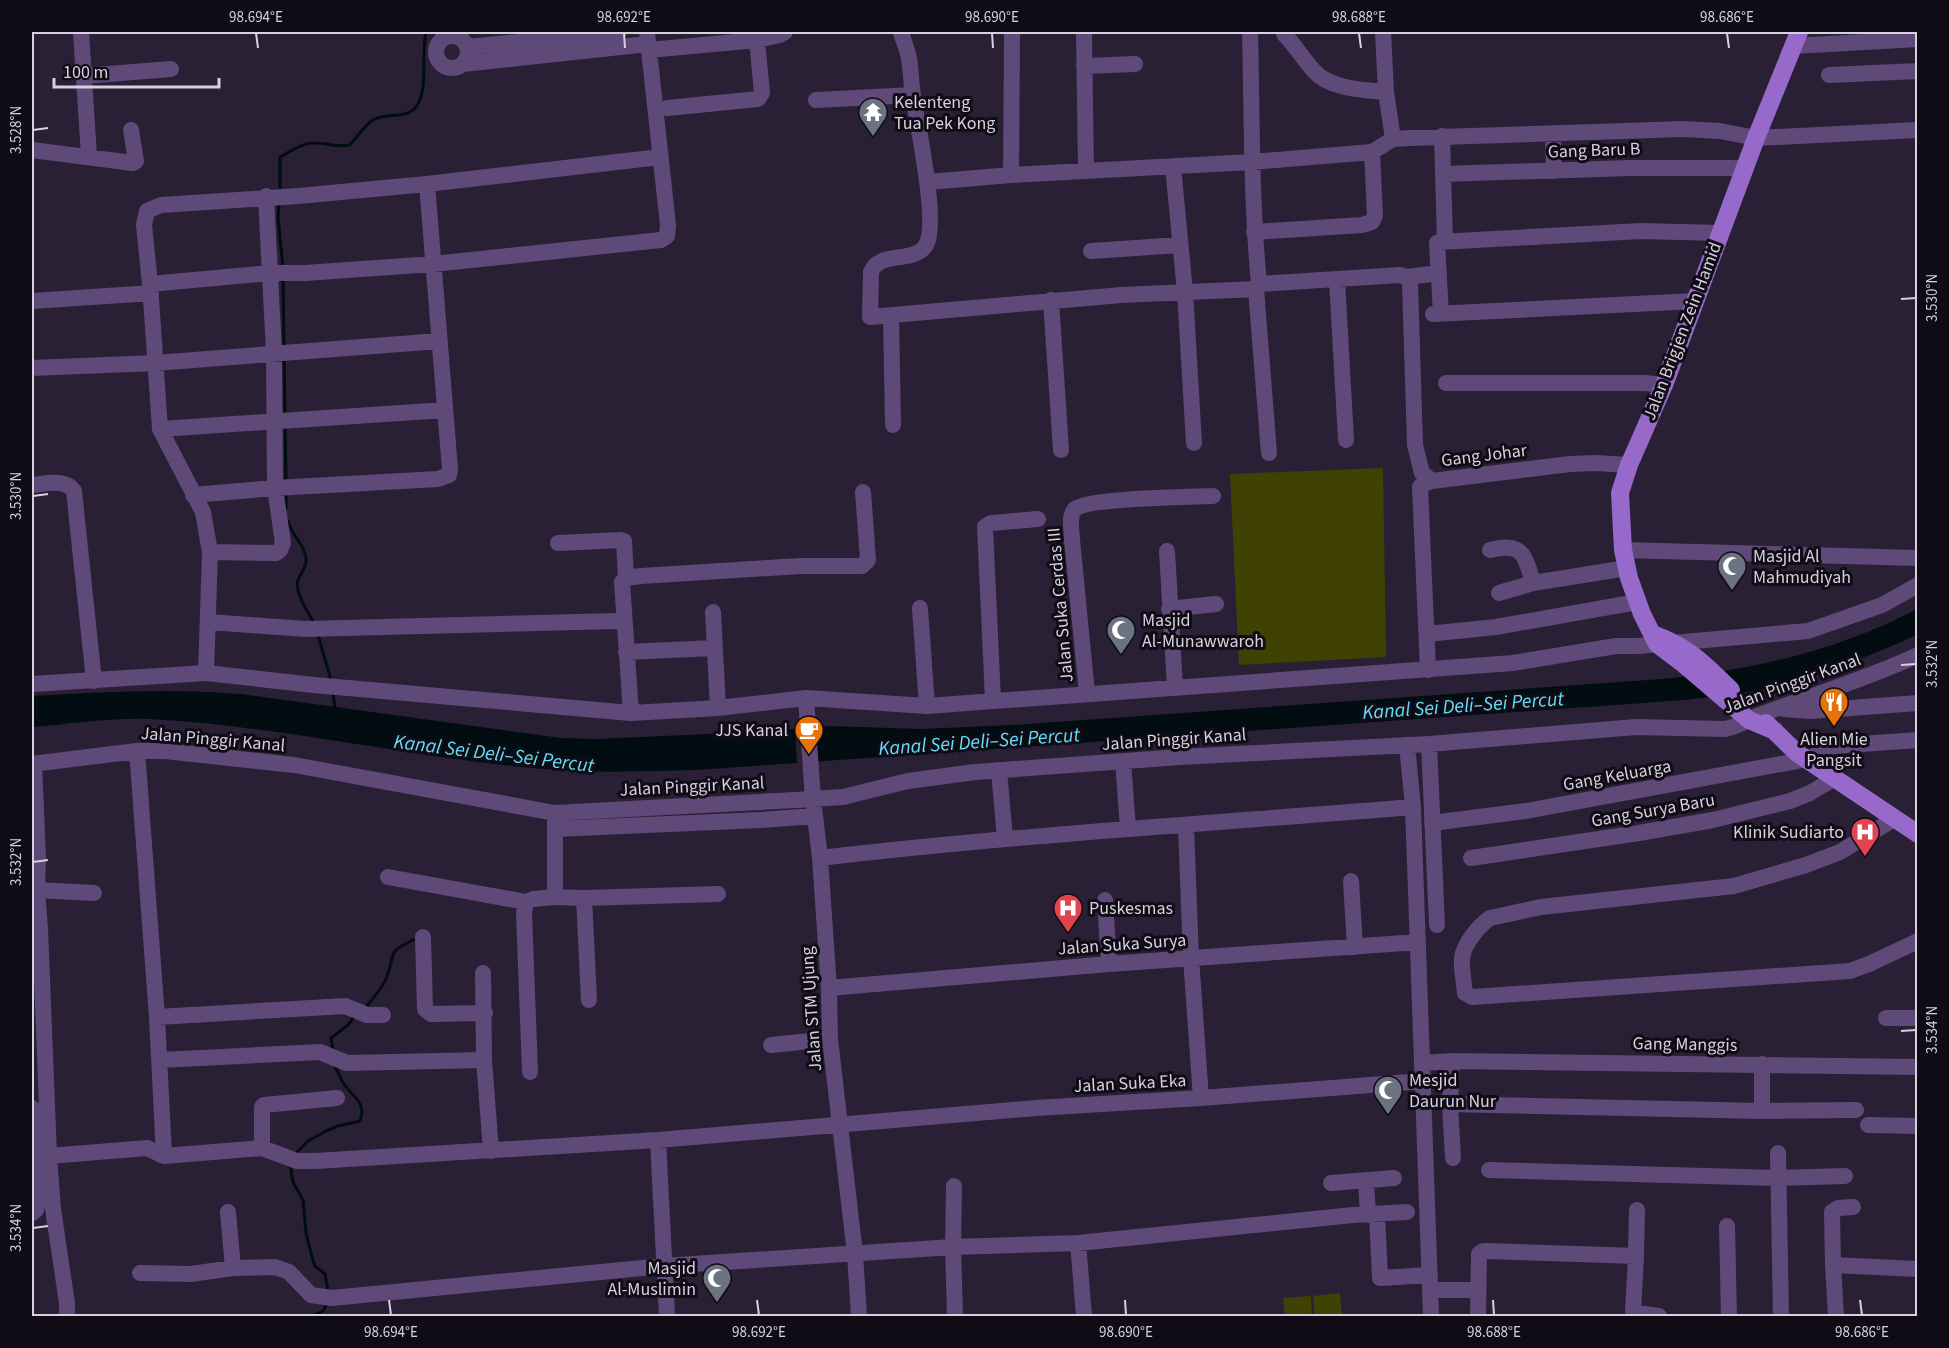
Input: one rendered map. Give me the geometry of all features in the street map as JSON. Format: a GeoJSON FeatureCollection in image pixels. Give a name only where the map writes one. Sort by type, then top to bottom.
{"type":"FeatureCollection","features":[{"type":"Feature","properties":{"kind":"main road","name":"Jalan Brigjen Zein Hamid"},"geometry":{"type":"LineString","coordinates":[[1662,640],[1637,602],[1625,559],[1620,493],[1629,465],[1664,385],[1756,138],[1796,39]]}},
{"type":"Feature","properties":{"kind":"main road"},"geometry":{"type":"LineString","coordinates":[[1662,640],[1688,659],[1752,717],[1775,731],[1797,753],[1917,834]]}},
{"type":"Feature","properties":{"kind":"street"},"geometry":{"type":"LineString","coordinates":[[81,32],[89,156]]}},
{"type":"Feature","properties":{"kind":"street"},"geometry":{"type":"LineString","coordinates":[[468,47],[619,32]]}},
{"type":"Feature","properties":{"kind":"street"},"geometry":{"type":"LineString","coordinates":[[463,64],[468,53],[468,47],[464,41],[452,36],[440,42],[436,48],[436,55],[439,62],[451,68],[463,64],[648,42],[757,40],[780,36],[785,32]]}},
{"type":"Feature","properties":{"kind":"street"},"geometry":{"type":"LineString","coordinates":[[901,32],[909,58],[927,183],[929,234],[926,246],[914,254],[880,261],[873,266],[870,317],[1051,300],[1439,273]]}},
{"type":"Feature","properties":{"kind":"street"},"geometry":{"type":"LineString","coordinates":[[1011,175],[1012,32]]}},
{"type":"Feature","properties":{"kind":"street"},"geometry":{"type":"LineString","coordinates":[[1084,32],[1086,171]]}},
{"type":"Feature","properties":{"kind":"street"},"geometry":{"type":"LineString","coordinates":[[1250,32],[1254,232],[1269,453]]}},
{"type":"Feature","properties":{"kind":"street"},"geometry":{"type":"LineString","coordinates":[[1383,32],[1386,92],[1394,139]]}},
{"type":"Feature","properties":{"kind":"street"},"geometry":{"type":"LineString","coordinates":[[1284,34],[1323,79],[1366,90],[1386,92]]}},
{"type":"Feature","properties":{"kind":"street"},"geometry":{"type":"LineString","coordinates":[[1796,39],[1917,39]]}},
{"type":"Feature","properties":{"kind":"street"},"geometry":{"type":"LineString","coordinates":[[667,108],[758,99],[762,93],[757,40]]}},
{"type":"Feature","properties":{"kind":"street"},"geometry":{"type":"LineString","coordinates":[[32,301],[151,289],[272,273],[305,273],[433,264],[661,240],[668,236],[668,225],[648,42]]}},
{"type":"Feature","properties":{"kind":"street"},"geometry":{"type":"LineString","coordinates":[[1084,66],[1135,64]]}},
{"type":"Feature","properties":{"kind":"street"},"geometry":{"type":"LineString","coordinates":[[83,76],[171,69]]}},
{"type":"Feature","properties":{"kind":"street"},"geometry":{"type":"LineString","coordinates":[[1829,75],[1917,71]]}},
{"type":"Feature","properties":{"kind":"street"},"geometry":{"type":"LineString","coordinates":[[816,100],[913,95]]}},
{"type":"Feature","properties":{"kind":"street"},"geometry":{"type":"LineString","coordinates":[[927,183],[1011,175],[1251,162],[1372,152],[1394,139],[1442,136],[1700,129],[1756,138],[1917,130]]}},
{"type":"Feature","properties":{"kind":"street"},"geometry":{"type":"LineString","coordinates":[[32,150],[134,163],[131,130]]}},
{"type":"Feature","properties":{"kind":"street"},"geometry":{"type":"LineString","coordinates":[[1553,134],[1554,171]]}},
{"type":"Feature","properties":{"kind":"street"},"geometry":{"type":"LineString","coordinates":[[1442,136],[1445,242]]}},
{"type":"Feature","properties":{"kind":"street"},"geometry":{"type":"LineString","coordinates":[[1254,232],[1362,225],[1372,222],[1375,216],[1372,152]]}},
{"type":"Feature","properties":{"kind":"street"},"geometry":{"type":"LineString","coordinates":[[206,673],[210,552],[205,517],[160,429],[151,289],[144,225],[147,211],[161,205],[267,196],[298,196],[427,184],[660,157]]}},
{"type":"Feature","properties":{"kind":"street"},"geometry":{"type":"LineString","coordinates":[[1173,166],[1185,292],[1194,443]]}},
{"type":"Feature","properties":{"kind":"street","name":"Gang Baru B"},"geometry":{"type":"LineString","coordinates":[[1444,174],[1631,168],[1745,168]]}},
{"type":"Feature","properties":{"kind":"street"},"geometry":{"type":"LineString","coordinates":[[193,495],[444,478],[449,475],[427,184]]}},
{"type":"Feature","properties":{"kind":"street"},"geometry":{"type":"LineString","coordinates":[[210,552],[276,553],[280,550],[282,543],[277,488],[282,422],[282,353],[272,273],[267,196]]}},
{"type":"Feature","properties":{"kind":"street"},"geometry":{"type":"LineString","coordinates":[[1695,302],[1436,314],[1439,273],[1437,243],[1641,231],[1720,233]]}},
{"type":"Feature","properties":{"kind":"street"},"geometry":{"type":"LineString","coordinates":[[1091,251],[1180,245]]}},
{"type":"Feature","properties":{"kind":"street"},"geometry":{"type":"LineString","coordinates":[[1407,277],[1410,284],[1416,445],[1422,473],[1432,481]]}},
{"type":"Feature","properties":{"kind":"street"},"geometry":{"type":"LineString","coordinates":[[1338,280],[1346,440]]}},
{"type":"Feature","properties":{"kind":"street"},"geometry":{"type":"LineString","coordinates":[[1051,300],[1061,450]]}},
{"type":"Feature","properties":{"kind":"street"},"geometry":{"type":"LineString","coordinates":[[891,316],[893,425]]}},
{"type":"Feature","properties":{"kind":"street"},"geometry":{"type":"LineString","coordinates":[[32,368],[155,363],[439,341]]}},
{"type":"Feature","properties":{"kind":"street"},"geometry":{"type":"LineString","coordinates":[[1446,382],[1664,385]]}},
{"type":"Feature","properties":{"kind":"street"},"geometry":{"type":"LineString","coordinates":[[160,429],[444,410]]}},
{"type":"Feature","properties":{"kind":"street","name":"Gang Johar"},"geometry":{"type":"LineString","coordinates":[[1428,670],[1420,487],[1432,481],[1570,464],[1629,465]]}},
{"type":"Feature","properties":{"kind":"street"},"geometry":{"type":"LineString","coordinates":[[32,485],[66,484],[74,491],[94,681]]}},
{"type":"Feature","properties":{"kind":"street"},"geometry":{"type":"LineString","coordinates":[[631,713],[621,586],[626,578],[800,566],[862,566],[868,560],[863,492]]}},
{"type":"Feature","properties":{"kind":"street","name":"Jalan Suka Cerdas III"},"geometry":{"type":"LineString","coordinates":[[1088,693],[1072,540],[1072,514],[1083,504],[1213,496]]}},
{"type":"Feature","properties":{"kind":"street"},"geometry":{"type":"LineString","coordinates":[[993,700],[985,527],[991,523],[1038,519]]}},
{"type":"Feature","properties":{"kind":"street"},"geometry":{"type":"LineString","coordinates":[[558,543],[621,540],[624,544],[626,578]]}},
{"type":"Feature","properties":{"kind":"street"},"geometry":{"type":"LineString","coordinates":[[1490,550],[1513,547],[1520,551],[1533,583]]}},
{"type":"Feature","properties":{"kind":"street"},"geometry":{"type":"LineString","coordinates":[[1167,551],[1175,688]]}},
{"type":"Feature","properties":{"kind":"street"},"geometry":{"type":"LineString","coordinates":[[1499,593],[1625,559],[1917,558]]}},
{"type":"Feature","properties":{"kind":"street"},"geometry":{"type":"LineString","coordinates":[[32,684],[206,673],[314,685],[631,713],[806,704],[927,706],[1514,663],[1662,640],[1808,631],[1882,605],[1917,585]]}},
{"type":"Feature","properties":{"kind":"street"},"geometry":{"type":"LineString","coordinates":[[1427,634],[1496,627],[1637,602]]}},
{"type":"Feature","properties":{"kind":"street"},"geometry":{"type":"LineString","coordinates":[[1169,609],[1216,604]]}},
{"type":"Feature","properties":{"kind":"street"},"geometry":{"type":"LineString","coordinates":[[920,608],[927,706]]}},
{"type":"Feature","properties":{"kind":"street"},"geometry":{"type":"LineString","coordinates":[[713,612],[718,708]]}},
{"type":"Feature","properties":{"kind":"street"},"geometry":{"type":"LineString","coordinates":[[209,622],[328,629],[616,621]]}},
{"type":"Feature","properties":{"kind":"street"},"geometry":{"type":"LineString","coordinates":[[626,652],[715,648]]}},
{"type":"Feature","properties":{"kind":"street","name":"Jalan Pinggir Kanal"},"geometry":{"type":"LineString","coordinates":[[33,763],[137,751],[165,751],[294,765],[555,821],[813,796],[843,797],[908,781],[975,772],[1123,761],[1429,744],[1636,727],[1725,729],[1752,717],[1881,672],[1917,655]]}},
{"type":"Feature","properties":{"kind":"street"},"geometry":{"type":"LineString","coordinates":[[1778,709],[1810,711],[1917,703]]}},
{"type":"Feature","properties":{"kind":"street","name":"Jalan STM Ujung"},"geometry":{"type":"LineString","coordinates":[[806,704],[820,858],[829,988],[830,1039],[860,1317]]}},
{"type":"Feature","properties":{"kind":"street","name":"Gang Keluarga"},"geometry":{"type":"LineString","coordinates":[[1432,823],[1526,811],[1808,759],[1833,746],[1917,740]]}},
{"type":"Feature","properties":{"kind":"street"},"geometry":{"type":"LineString","coordinates":[[1429,744],[1437,925]]}},
{"type":"Feature","properties":{"kind":"street"},"geometry":{"type":"LineString","coordinates":[[1407,745],[1413,807],[1431,1317]]}},
{"type":"Feature","properties":{"kind":"street"},"geometry":{"type":"LineString","coordinates":[[137,751],[160,1060],[164,1155]]}},
{"type":"Feature","properties":{"kind":"street"},"geometry":{"type":"LineString","coordinates":[[1123,761],[1128,828]]}},
{"type":"Feature","properties":{"kind":"street"},"geometry":{"type":"LineString","coordinates":[[33,763],[35,858],[49,1156],[53,1209],[67,1303],[66,1317]]}},
{"type":"Feature","properties":{"kind":"street"},"geometry":{"type":"LineString","coordinates":[[999,771],[1005,839]]}},
{"type":"Feature","properties":{"kind":"street","name":"Gang Surya Baru"},"geometry":{"type":"LineString","coordinates":[[1471,858],[1713,820],[1790,801],[1810,793],[1835,778]]}},
{"type":"Feature","properties":{"kind":"street"},"geometry":{"type":"LineString","coordinates":[[820,858],[1128,828],[1186,826],[1413,807]]}},
{"type":"Feature","properties":{"kind":"street"},"geometry":{"type":"LineString","coordinates":[[555,897],[555,821],[760,820],[815,816]]}},
{"type":"Feature","properties":{"kind":"street"},"geometry":{"type":"LineString","coordinates":[[1894,819],[1840,852],[1734,886],[1541,907],[1490,918],[1483,923],[1465,947],[1462,958],[1465,993],[1472,997],[1850,971],[1917,941]]}},
{"type":"Feature","properties":{"kind":"street"},"geometry":{"type":"LineString","coordinates":[[1186,826],[1191,958],[1201,1098]]}},
{"type":"Feature","properties":{"kind":"street"},"geometry":{"type":"LineString","coordinates":[[388,877],[526,902],[555,897],[718,894]]}},
{"type":"Feature","properties":{"kind":"street"},"geometry":{"type":"LineString","coordinates":[[1351,881],[1355,947]]}},
{"type":"Feature","properties":{"kind":"street"},"geometry":{"type":"LineString","coordinates":[[37,890],[94,893]]}},
{"type":"Feature","properties":{"kind":"street"},"geometry":{"type":"LineString","coordinates":[[584,898],[589,1000]]}},
{"type":"Feature","properties":{"kind":"street"},"geometry":{"type":"LineString","coordinates":[[1105,900],[1108,964]]}},
{"type":"Feature","properties":{"kind":"street"},"geometry":{"type":"LineString","coordinates":[[526,902],[524,913],[530,1072]]}},
{"type":"Feature","properties":{"kind":"street"},"geometry":{"type":"LineString","coordinates":[[423,937],[425,1009],[427,1012],[431,1014],[485,1013]]}},
{"type":"Feature","properties":{"kind":"street","name":"Jalan Suka Surya"},"geometry":{"type":"LineString","coordinates":[[829,988],[1108,964],[1418,942]]}},
{"type":"Feature","properties":{"kind":"street"},"geometry":{"type":"LineString","coordinates":[[483,973],[484,1060],[490,1151]]}},
{"type":"Feature","properties":{"kind":"street"},"geometry":{"type":"LineString","coordinates":[[157,1017],[345,1006],[368,1013]]}},
{"type":"Feature","properties":{"kind":"street"},"geometry":{"type":"LineString","coordinates":[[1886,1018],[1917,1018]]}},
{"type":"Feature","properties":{"kind":"street"},"geometry":{"type":"LineString","coordinates":[[771,1045],[830,1039]]}},
{"type":"Feature","properties":{"kind":"street"},"geometry":{"type":"LineString","coordinates":[[160,1060],[320,1052],[346,1063],[484,1060]]}},
{"type":"Feature","properties":{"kind":"street"},"geometry":{"type":"LineString","coordinates":[[1452,1061],[1450,1104],[1453,1158]]}},
{"type":"Feature","properties":{"kind":"street","name":"Gang Manggis"},"geometry":{"type":"LineString","coordinates":[[1423,1063],[1452,1061],[1917,1067]]}},
{"type":"Feature","properties":{"kind":"street"},"geometry":{"type":"LineString","coordinates":[[1762,1064],[1762,1111]]}},
{"type":"Feature","properties":{"kind":"street","name":"Jalan Suka Eka"},"geometry":{"type":"LineString","coordinates":[[266,1150],[297,1161],[490,1151],[658,1140],[1048,1107],[1422,1082]]}},
{"type":"Feature","properties":{"kind":"street"},"geometry":{"type":"LineString","coordinates":[[49,1156],[147,1148],[164,1155],[266,1150],[262,1107],[264,1105],[337,1098]]}},
{"type":"Feature","properties":{"kind":"street"},"geometry":{"type":"LineString","coordinates":[[1450,1104],[1762,1111],[1856,1110]]}},
{"type":"Feature","properties":{"kind":"street"},"geometry":{"type":"LineString","coordinates":[[32,1108],[37,1204],[36,1210],[32,1213]]}},
{"type":"Feature","properties":{"kind":"street"},"geometry":{"type":"LineString","coordinates":[[1868,1125],[1917,1126]]}},
{"type":"Feature","properties":{"kind":"street"},"geometry":{"type":"LineString","coordinates":[[658,1140],[667,1317]]}},
{"type":"Feature","properties":{"kind":"street"},"geometry":{"type":"LineString","coordinates":[[1778,1153],[1781,1317]]}},
{"type":"Feature","properties":{"kind":"street"},"geometry":{"type":"LineString","coordinates":[[1489,1170],[1778,1178],[1845,1176]]}},
{"type":"Feature","properties":{"kind":"street"},"geometry":{"type":"LineString","coordinates":[[1331,1183],[1394,1178]]}},
{"type":"Feature","properties":{"kind":"street"},"geometry":{"type":"LineString","coordinates":[[1366,1180],[1373,1215],[1380,1278],[1430,1282],[1478,1290]]}},
{"type":"Feature","properties":{"kind":"street"},"geometry":{"type":"LineString","coordinates":[[954,1186],[955,1317]]}},
{"type":"Feature","properties":{"kind":"street"},"geometry":{"type":"LineString","coordinates":[[1836,1317],[1832,1212],[1838,1208],[1853,1207]]}},
{"type":"Feature","properties":{"kind":"street"},"geometry":{"type":"LineString","coordinates":[[1637,1210],[1633,1311],[1637,1314],[1659,1317]]}},
{"type":"Feature","properties":{"kind":"street"},"geometry":{"type":"LineString","coordinates":[[228,1212],[233,1268]]}},
{"type":"Feature","properties":{"kind":"street"},"geometry":{"type":"LineString","coordinates":[[140,1273],[192,1274],[233,1268],[275,1267],[289,1272],[311,1295],[332,1298],[663,1266],[953,1247],[1078,1243],[1407,1212]]}},
{"type":"Feature","properties":{"kind":"street"},"geometry":{"type":"LineString","coordinates":[[1727,1226],[1729,1317]]}},
{"type":"Feature","properties":{"kind":"street"},"geometry":{"type":"LineString","coordinates":[[1078,1243],[1084,1317]]}},
{"type":"Feature","properties":{"kind":"street"},"geometry":{"type":"LineString","coordinates":[[1478,1317],[1479,1254],[1483,1251],[1636,1256]]}},
{"type":"Feature","properties":{"kind":"street"},"geometry":{"type":"LineString","coordinates":[[1833,1265],[1917,1269]]}},
{"type":"Feature","properties":{"kind":"shaded area"},"geometry":{"type":"Polygon","coordinates":[[[1383,468],[1386,657],[1239,665],[1230,474],[1383,468]]]}},
{"type":"Feature","properties":{"kind":"shaded area"},"geometry":{"type":"Polygon","coordinates":[[[1340,1293],[1342,1316],[1315,1316],[1313,1296],[1340,1293]]]}},
{"type":"Feature","properties":{"kind":"shaded area"},"geometry":{"type":"Polygon","coordinates":[[[1311,1296],[1312,1316],[1285,1316],[1283,1298],[1311,1296]]]}},
{"type":"Feature","properties":{"kind":"water","name":"Kanal Sei Deli–Sei Percut"},"geometry":{"type":"Polygon","coordinates":[[[1917,609],[1917,635],[1811,677],[1766,689],[1730,695],[1687,700],[697,770],[594,772],[553,770],[485,763],[294,734],[150,719],[106,720],[32,727],[32,696],[162,691],[241,694],[561,738],[597,739],[830,726],[921,729],[1013,725],[1695,675],[1761,664],[1825,647],[1887,624],[1917,609]]]}},
{"type":"Feature","properties":{"kind":"pier"},"geometry":{"type":"Polygon","coordinates":[[[815,724],[817,764],[797,766],[795,726],[815,724]]]}},
{"type":"Feature","properties":{"kind":"waterway"},"geometry":{"type":"LineString","coordinates":[[280,191],[280,157],[311,143],[350,145],[373,120],[379,117],[404,114],[415,108],[422,94],[426,32]]}},
{"type":"Feature","properties":{"kind":"waterway"},"geometry":{"type":"LineString","coordinates":[[279,203],[278,218],[283,268]]}},
{"type":"Feature","properties":{"kind":"waterway"},"geometry":{"type":"LineString","coordinates":[[283,278],[284,346]]}},
{"type":"Feature","properties":{"kind":"waterway"},"geometry":{"type":"LineString","coordinates":[[284,359],[285,415]]}},
{"type":"Feature","properties":{"kind":"waterway"},"geometry":{"type":"LineString","coordinates":[[285,425],[286,481]]}},
{"type":"Feature","properties":{"kind":"waterway"},"geometry":{"type":"LineString","coordinates":[[286,494],[286,508]]}},
{"type":"Feature","properties":{"kind":"waterway"},"geometry":{"type":"LineString","coordinates":[[288,521],[305,553],[306,564],[297,585],[302,602],[314,623]]}},
{"type":"Feature","properties":{"kind":"waterway"},"geometry":{"type":"LineString","coordinates":[[318,635],[331,680]]}},
{"type":"Feature","properties":{"kind":"waterway"},"geometry":{"type":"LineString","coordinates":[[333,692],[335,710]]}},
{"type":"Feature","properties":{"kind":"waterway"},"geometry":{"type":"LineString","coordinates":[[366,1007],[384,982],[395,951],[415,939]]}},
{"type":"Feature","properties":{"kind":"waterway"},"geometry":{"type":"LineString","coordinates":[[333,1051],[331,1038],[348,1025],[354,1017]]}},
{"type":"Feature","properties":{"kind":"waterway"},"geometry":{"type":"LineString","coordinates":[[294,1155],[308,1141],[326,1131],[360,1121],[362,1109],[344,1084],[335,1066]]}},
{"type":"Feature","properties":{"kind":"waterway"},"geometry":{"type":"LineString","coordinates":[[290,1164],[293,1182],[303,1200],[306,1233],[312,1257],[315,1266],[325,1274],[328,1291]]}},
{"type":"Feature","properties":{"kind":"waterway"},"geometry":{"type":"LineString","coordinates":[[312,1316],[323,1311],[327,1304]]}},
{"type":"Feature","properties":{"kind":"place","name":"Kelenteng Tua Pek Kong"},"geometry":{"type":"Point","coordinates":[873,138]}},
{"type":"Feature","properties":{"kind":"place","name":"Masjid Al Mahmudiyah"},"geometry":{"type":"Point","coordinates":[1732,592]}},
{"type":"Feature","properties":{"kind":"place","name":"Masjid Al-Munawwaroh"},"geometry":{"type":"Point","coordinates":[1121,656]}},
{"type":"Feature","properties":{"kind":"place","name":"Alien Mie Pangsit"},"geometry":{"type":"Point","coordinates":[1834,728]}},
{"type":"Feature","properties":{"kind":"place","name":"JJS Kanal"},"geometry":{"type":"Point","coordinates":[809,756]}},
{"type":"Feature","properties":{"kind":"place","name":"Klinik Sudiarto"},"geometry":{"type":"Point","coordinates":[1865,858]}},
{"type":"Feature","properties":{"kind":"place","name":"Puskesmas"},"geometry":{"type":"Point","coordinates":[1068,934]}},
{"type":"Feature","properties":{"kind":"place","name":"Mesjid Daurun Nur"},"geometry":{"type":"Point","coordinates":[1388,1116]}},
{"type":"Feature","properties":{"kind":"place","name":"Masjid Al-Muslimin"},"geometry":{"type":"Point","coordinates":[717,1304]}}]}
